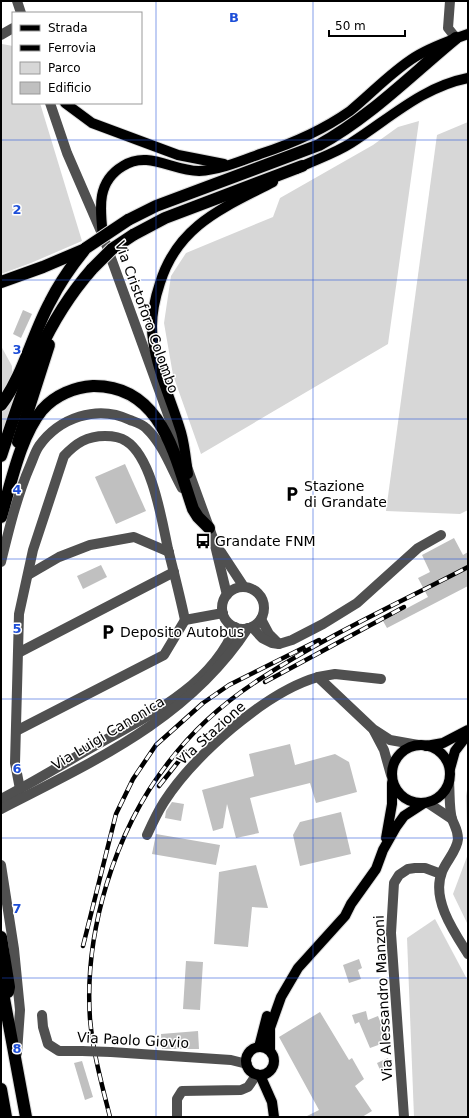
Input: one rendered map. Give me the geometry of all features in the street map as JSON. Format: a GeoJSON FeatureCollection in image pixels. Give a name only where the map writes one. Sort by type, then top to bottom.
{"type":"FeatureCollection","features":[{"type":"Feature","properties":{"kind":"highway"},"geometry":{"type":"LineString","coordinates":[[1,282],[43,268],[86,248],[128,220],[156,206],[296,155],[325,142],[372,109],[456,38]]}},
{"type":"Feature","properties":{"kind":"highway"},"geometry":{"type":"LineString","coordinates":[[1,456],[34,360],[46,333],[61,308],[92,268],[112,249],[133,234],[165,218],[302,166]]}},
{"type":"Feature","properties":{"kind":"highway"},"geometry":{"type":"LineString","coordinates":[[1,405],[9,394],[18,375],[49,302],[63,278],[86,248]]}},
{"type":"Feature","properties":{"kind":"highway"},"geometry":{"type":"LineString","coordinates":[[1,501],[28,407],[61,308]]}},
{"type":"Feature","properties":{"kind":"highway"},"geometry":{"type":"LineString","coordinates":[[1,517],[29,432],[43,410],[61,395],[86,387],[116,388],[139,399],[157,418],[173,450],[193,509],[208,528]]}},
{"type":"Feature","properties":{"kind":"highway"},"geometry":{"type":"LineString","coordinates":[[1,937],[9,987],[5,1003]]}},
{"type":"Feature","properties":{"kind":"highway"},"geometry":{"type":"LineString","coordinates":[[1,982],[26,1117]]}},
{"type":"Feature","properties":{"kind":"highway"},"geometry":{"type":"LineString","coordinates":[[1,1089],[6,1117]]}},
{"type":"Feature","properties":{"kind":"main road"},"geometry":{"type":"LineString","coordinates":[[103,236],[100,207],[102,192],[106,183],[123,165],[134,161],[153,159],[175,168],[199,171],[230,165],[273,150],[311,134],[349,111],[393,73],[416,56],[468,34]]}},
{"type":"Feature","properties":{"kind":"main road"},"geometry":{"type":"LineString","coordinates":[[188,474],[181,434],[153,340],[152,312],[164,269],[175,249],[188,233],[205,219],[302,166],[350,144],[408,103],[444,85],[468,78]]}},
{"type":"Feature","properties":{"kind":"main road"},"geometry":{"type":"LineString","coordinates":[[66,104],[92,123],[178,155],[201,161],[230,165]]}},
{"type":"Feature","properties":{"kind":"main road"},"geometry":{"type":"LineString","coordinates":[[262,1074],[274,1062],[270,1050],[270,1028],[281,997],[298,968],[345,916],[351,904],[376,868],[383,850],[392,804],[392,778],[395,761],[400,753],[408,748],[443,743],[468,730]]}},
{"type":"Feature","properties":{"kind":"main road"},"geometry":{"type":"LineString","coordinates":[[383,850],[404,816],[440,796],[449,782],[455,751],[468,734]]}},
{"type":"Feature","properties":{"kind":"main road"},"geometry":{"type":"LineString","coordinates":[[422,746],[440,752],[450,771]]}},
{"type":"Feature","properties":{"kind":"main road"},"geometry":{"type":"LineString","coordinates":[[392,778],[400,795],[407,800],[426,803]]}},
{"type":"Feature","properties":{"kind":"main road"},"geometry":{"type":"LineString","coordinates":[[258,1047],[273,1000],[292,966],[340,912],[351,904]]}},
{"type":"Feature","properties":{"kind":"main road"},"geometry":{"type":"LineString","coordinates":[[262,1074],[250,1071],[247,1064],[248,1055],[254,1048],[258,1047],[270,1050]]}},
{"type":"Feature","properties":{"kind":"main road"},"geometry":{"type":"LineString","coordinates":[[262,1074],[272,1102],[274,1117]]}},
{"type":"Feature","properties":{"kind":"street"},"geometry":{"type":"LineString","coordinates":[[17,1],[21,12]]}},
{"type":"Feature","properties":{"kind":"street"},"geometry":{"type":"LineString","coordinates":[[450,1],[448,28],[456,38]]}},
{"type":"Feature","properties":{"kind":"street"},"geometry":{"type":"LineString","coordinates":[[1,35],[12,29]]}},
{"type":"Feature","properties":{"kind":"street","name":"Via Cristoforo Colombo"},"geometry":{"type":"LineString","coordinates":[[50,104],[67,153],[103,236],[208,528],[214,541],[244,587]]}},
{"type":"Feature","properties":{"kind":"street"},"geometry":{"type":"LineString","coordinates":[[1,562],[26,474],[38,447],[54,429],[69,420],[80,416],[101,414],[124,417],[146,427],[162,448],[193,509]]}},
{"type":"Feature","properties":{"kind":"street"},"geometry":{"type":"LineString","coordinates":[[16,731],[164,655],[185,620],[154,487],[136,451],[126,441],[114,436],[97,436],[85,439],[74,446],[64,456],[33,550],[19,614],[15,763],[20,789]]}},
{"type":"Feature","properties":{"kind":"street"},"geometry":{"type":"LineString","coordinates":[[279,644],[269,634],[261,619],[264,610],[263,600],[256,591],[244,587],[231,591],[224,601],[223,613],[230,624],[235,627],[250,628],[266,640],[279,644],[292,640],[357,604],[418,548],[441,535]]}},
{"type":"Feature","properties":{"kind":"street"},"geometry":{"type":"LineString","coordinates":[[28,575],[59,557],[90,545],[134,538],[169,552]]}},
{"type":"Feature","properties":{"kind":"street","name":"Via Cristoforo Colombo"},"geometry":{"type":"LineString","coordinates":[[214,541],[227,595]]}},
{"type":"Feature","properties":{"kind":"street"},"geometry":{"type":"LineString","coordinates":[[18,653],[174,572]]}},
{"type":"Feature","properties":{"kind":"street"},"geometry":{"type":"LineString","coordinates":[[185,620],[223,613]]}},
{"type":"Feature","properties":{"kind":"street","name":"Via Luigi Canonica"},"geometry":{"type":"LineString","coordinates":[[1,809],[89,764],[162,718],[205,684],[222,665],[250,628],[261,619]]}},
{"type":"Feature","properties":{"kind":"street","name":"Via Luigi Canonica"},"geometry":{"type":"LineString","coordinates":[[1,799],[166,704],[200,679],[226,648],[235,627]]}},
{"type":"Feature","properties":{"kind":"street","name":"Via Stazione"},"geometry":{"type":"LineString","coordinates":[[147,835],[154,818],[175,786],[223,737],[241,721],[290,688],[318,677],[335,674],[381,679]]}},
{"type":"Feature","properties":{"kind":"street"},"geometry":{"type":"LineString","coordinates":[[318,677],[373,729],[390,740],[422,746]]}},
{"type":"Feature","properties":{"kind":"street"},"geometry":{"type":"LineString","coordinates":[[373,729],[384,750],[392,778]]}},
{"type":"Feature","properties":{"kind":"street"},"geometry":{"type":"LineString","coordinates":[[449,782],[452,819],[458,829],[458,841],[441,874],[439,885],[441,902],[449,922],[468,954]]}},
{"type":"Feature","properties":{"kind":"street"},"geometry":{"type":"LineString","coordinates":[[426,803],[452,819]]}},
{"type":"Feature","properties":{"kind":"street"},"geometry":{"type":"LineString","coordinates":[[1,865],[14,949],[20,1010],[16,1059]]}},
{"type":"Feature","properties":{"kind":"street","name":"Via Alessandro Manzoni"},"geometry":{"type":"LineString","coordinates":[[404,1117],[391,933],[394,883],[400,875],[415,868],[425,868],[441,874]]}},
{"type":"Feature","properties":{"kind":"street","name":"Via Paolo Giovio"},"geometry":{"type":"LineString","coordinates":[[42,1015],[43,1027],[48,1044],[59,1051],[111,1052],[231,1060],[247,1064]]}},
{"type":"Feature","properties":{"kind":"street"},"geometry":{"type":"LineString","coordinates":[[177,1117],[177,1099],[182,1090],[241,1090],[248,1087],[262,1074]]}},
{"type":"Feature","properties":{"kind":"green space"},"geometry":{"type":"Polygon","coordinates":[[[2,44],[12,46],[12,104],[40,104],[82,241],[1,274],[2,44]]]}},
{"type":"Feature","properties":{"kind":"green space"},"geometry":{"type":"Polygon","coordinates":[[[419,121],[388,344],[201,454],[173,375],[164,323],[171,276],[186,253],[273,217],[280,198],[373,145],[398,127],[419,121]]]}},
{"type":"Feature","properties":{"kind":"green space"},"geometry":{"type":"Polygon","coordinates":[[[468,122],[468,510],[460,514],[386,511],[437,135],[468,122]]]}},
{"type":"Feature","properties":{"kind":"green space"},"geometry":{"type":"Polygon","coordinates":[[[1,346],[12,366],[13,404],[1,441],[1,346]]]}},
{"type":"Feature","properties":{"kind":"green space"},"geometry":{"type":"Polygon","coordinates":[[[468,784],[468,854],[466,796],[468,784]]]}},
{"type":"Feature","properties":{"kind":"green space"},"geometry":{"type":"Polygon","coordinates":[[[468,854],[468,925],[453,894],[468,854]]]}},
{"type":"Feature","properties":{"kind":"green space"},"geometry":{"type":"Polygon","coordinates":[[[435,919],[468,981],[468,1117],[414,1117],[407,938],[435,919]]]}},
{"type":"Feature","properties":{"kind":"building"},"geometry":{"type":"Polygon","coordinates":[[[23,310],[32,314],[21,338],[13,334],[23,310]]]}},
{"type":"Feature","properties":{"kind":"building"},"geometry":{"type":"Polygon","coordinates":[[[125,464],[146,511],[116,524],[95,477],[125,464]]]}},
{"type":"Feature","properties":{"kind":"building"},"geometry":{"type":"Polygon","coordinates":[[[454,538],[463,555],[468,552],[468,586],[387,628],[383,621],[428,597],[418,578],[430,572],[422,555],[454,538]]]}},
{"type":"Feature","properties":{"kind":"building"},"geometry":{"type":"Polygon","coordinates":[[[101,565],[107,577],[83,589],[77,576],[101,565]]]}},
{"type":"Feature","properties":{"kind":"building"},"geometry":{"type":"Polygon","coordinates":[[[290,744],[295,765],[335,754],[349,762],[357,792],[316,803],[310,783],[250,798],[259,833],[236,838],[227,804],[223,828],[213,831],[202,790],[254,776],[249,754],[290,744]]]}},
{"type":"Feature","properties":{"kind":"building"},"geometry":{"type":"Polygon","coordinates":[[[172,802],[184,804],[181,821],[165,818],[166,811],[172,802]]]}},
{"type":"Feature","properties":{"kind":"building"},"geometry":{"type":"Polygon","coordinates":[[[341,812],[351,854],[300,866],[293,835],[300,822],[341,812]]]}},
{"type":"Feature","properties":{"kind":"building"},"geometry":{"type":"Polygon","coordinates":[[[156,834],[220,845],[216,865],[152,854],[156,834]]]}},
{"type":"Feature","properties":{"kind":"building"},"geometry":{"type":"Polygon","coordinates":[[[256,865],[268,908],[252,907],[248,947],[214,944],[219,872],[256,865]]]}},
{"type":"Feature","properties":{"kind":"building"},"geometry":{"type":"Polygon","coordinates":[[[359,959],[362,968],[358,970],[361,979],[349,983],[343,965],[359,959]]]}},
{"type":"Feature","properties":{"kind":"building"},"geometry":{"type":"Polygon","coordinates":[[[186,961],[203,962],[200,1010],[183,1009],[186,961]]]}},
{"type":"Feature","properties":{"kind":"building"},"geometry":{"type":"Polygon","coordinates":[[[366,1011],[368,1020],[378,1016],[387,1039],[380,1041],[381,1044],[370,1048],[359,1022],[355,1024],[352,1015],[366,1011]]]}},
{"type":"Feature","properties":{"kind":"building"},"geometry":{"type":"Polygon","coordinates":[[[320,1012],[349,1060],[352,1058],[364,1079],[355,1086],[372,1111],[362,1117],[305,1117],[319,1110],[279,1037],[320,1012]]]}},
{"type":"Feature","properties":{"kind":"building"},"geometry":{"type":"Polygon","coordinates":[[[198,1031],[199,1049],[162,1049],[161,1034],[198,1031]]]}},
{"type":"Feature","properties":{"kind":"building"},"geometry":{"type":"Polygon","coordinates":[[[388,1058],[391,1067],[381,1072],[377,1063],[388,1058]]]}},
{"type":"Feature","properties":{"kind":"building"},"geometry":{"type":"Polygon","coordinates":[[[82,1061],[93,1097],[85,1100],[74,1063],[82,1061]]]}},
{"type":"Feature","properties":{"kind":"railway"},"geometry":{"type":"LineString","coordinates":[[110,1117],[91,1032],[89,986],[92,952],[106,885],[132,820],[149,790],[177,751],[188,739],[210,717],[247,688],[311,648],[468,567]]}},
{"type":"Feature","properties":{"kind":"railway"},"geometry":{"type":"LineString","coordinates":[[265,682],[404,607]]}},
{"type":"Feature","properties":{"kind":"railway"},"geometry":{"type":"LineString","coordinates":[[83,946],[116,814],[133,779],[156,745],[203,703],[229,685],[319,640]]}},
{"type":"Feature","properties":{"kind":"railway"},"geometry":{"type":"LineString","coordinates":[[159,786],[186,752]]}},
{"type":"Feature","properties":{"kind":"place","name":"Stazione di Grandate"},"geometry":{"type":"Point","coordinates":[292,494]}},
{"type":"Feature","properties":{"kind":"place","name":"Grandate FNM"},"geometry":{"type":"Point","coordinates":[203,541]}},
{"type":"Feature","properties":{"kind":"place","name":"Deposito Autobus"},"geometry":{"type":"Point","coordinates":[108,632]}}]}
